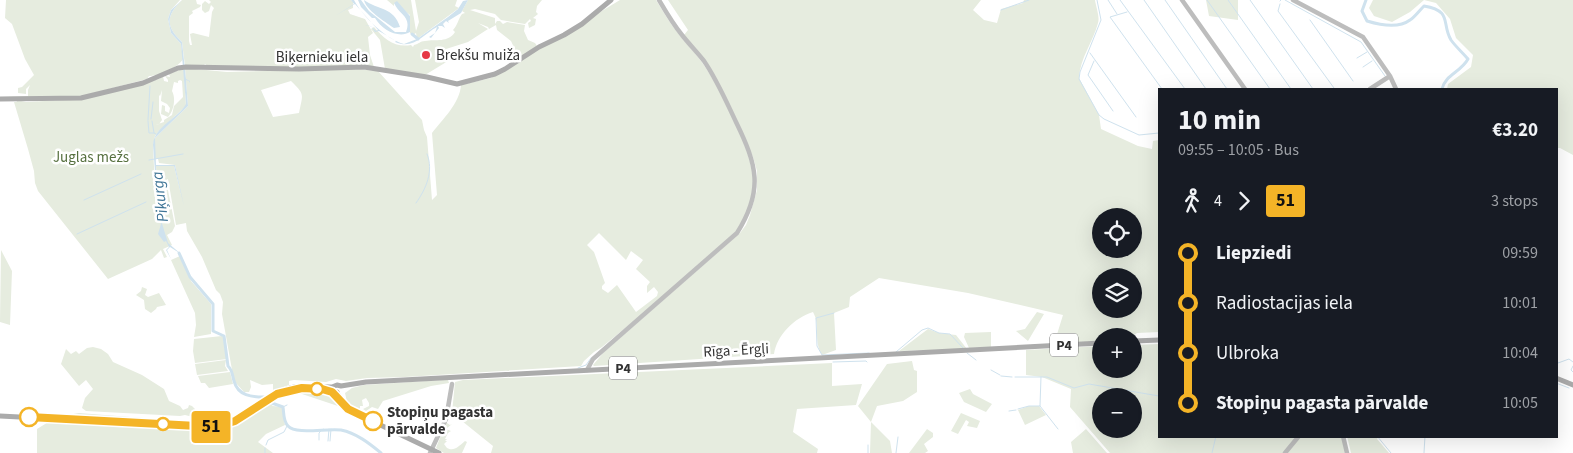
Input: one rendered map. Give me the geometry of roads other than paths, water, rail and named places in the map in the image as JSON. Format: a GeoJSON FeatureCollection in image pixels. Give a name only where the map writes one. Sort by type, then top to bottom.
{"type":"FeatureCollection","features":[{"type":"Feature","properties":{"kind":"main road","name":"Biķernieku iela"},"geometry":{"type":"LineString","coordinates":[[0,100],[81,98],[143,83],[184,67],[364,68],[427,77],[457,84],[495,74],[505,69],[539,47],[582,24],[611,0]]}},
{"type":"Feature","properties":{"kind":"main road"},"geometry":{"type":"LineString","coordinates":[[588,370],[590,363],[737,233],[749,214],[755,189],[755,170],[752,156],[722,92],[703,61],[679,32],[658,0]]}},
{"type":"Feature","properties":{"kind":"main road"},"geometry":{"type":"LineString","coordinates":[[1182,0],[1244,88]]}},
{"type":"Feature","properties":{"kind":"main road"},"geometry":{"type":"LineString","coordinates":[[1293,0],[1363,37],[1390,76],[1396,88]]}},
{"type":"Feature","properties":{"kind":"main road"},"geometry":{"type":"LineString","coordinates":[[1372,88],[1390,76]]}},
{"type":"Feature","properties":{"kind":"main road"},"geometry":{"type":"LineString","coordinates":[[1142,341],[1158,340]]}},
{"type":"Feature","properties":{"kind":"main road","name":"Rīga - Ērgļi"},"geometry":{"type":"LineString","coordinates":[[0,416],[216,427],[235,421],[277,394],[306,387],[338,389],[369,382],[1092,343]]}},
{"type":"Feature","properties":{"kind":"main road"},"geometry":{"type":"LineString","coordinates":[[1558,379],[1573,385]]}},
{"type":"Feature","properties":{"kind":"main road","name":"P4"},"geometry":{"type":"LineString","coordinates":[[306,387],[329,386],[337,382],[346,384],[369,382]]}},
{"type":"Feature","properties":{"kind":"main road"},"geometry":{"type":"LineString","coordinates":[[431,451],[446,419],[452,384]]}},
{"type":"Feature","properties":{"kind":"main road"},"geometry":{"type":"LineString","coordinates":[[306,387],[332,392],[352,412],[431,451],[440,453]]}},
{"type":"Feature","properties":{"kind":"main road"},"geometry":{"type":"LineString","coordinates":[[338,389],[343,405]]}},
{"type":"Feature","properties":{"kind":"main road"},"geometry":{"type":"LineString","coordinates":[[1285,453],[1297,438]]}},
{"type":"Feature","properties":{"kind":"main road"},"geometry":{"type":"LineString","coordinates":[[1343,438],[1347,453]]}},
{"type":"Feature","properties":{"kind":"water"},"geometry":{"type":"Polygon","coordinates":[[[182,0],[170,16],[170,26],[182,42],[186,79],[190,81],[190,83],[186,80],[188,106],[155,138],[156,165],[175,165],[184,206],[174,166],[156,166],[160,217],[168,243],[181,254],[170,247],[167,250],[171,259],[166,250],[169,247],[166,241],[164,242],[158,234],[161,224],[157,211],[156,187],[154,192],[156,185],[153,145],[154,138],[157,133],[186,104],[181,44],[171,33],[168,19],[171,10],[182,0]]]}},
{"type":"Feature","properties":{"kind":"water"},"geometry":{"type":"Polygon","coordinates":[[[351,0],[354,0],[362,11],[355,4],[335,16],[354,4],[351,0]]]}},
{"type":"Feature","properties":{"kind":"water"},"geometry":{"type":"Polygon","coordinates":[[[358,0],[361,0],[369,11],[395,32],[406,32],[407,22],[394,3],[397,1],[410,16],[410,32],[396,34],[386,30],[361,7],[358,0]]]}},
{"type":"Feature","properties":{"kind":"water"},"geometry":{"type":"Polygon","coordinates":[[[364,0],[390,12],[400,27],[394,28],[381,19],[368,8],[364,0]]]}},
{"type":"Feature","properties":{"kind":"water"},"geometry":{"type":"Polygon","coordinates":[[[468,0],[461,13],[448,21],[449,23],[446,21],[443,24],[445,28],[438,26],[439,28],[435,33],[437,27],[413,43],[404,44],[417,39],[458,9],[463,1],[468,0]]]}},
{"type":"Feature","properties":{"kind":"water"},"geometry":{"type":"Polygon","coordinates":[[[370,21],[389,37],[379,31],[375,32],[372,27],[376,31],[378,30],[370,21]]]}},
{"type":"Feature","properties":{"kind":"waterway"},"geometry":{"type":"LineString","coordinates":[[1001,10],[1029,0]]}},
{"type":"Feature","properties":{"kind":"waterway"},"geometry":{"type":"LineString","coordinates":[[1097,0],[1101,20],[1080,72],[1079,79],[1099,115],[1104,119],[1139,135],[1158,133]]}},
{"type":"Feature","properties":{"kind":"waterway"},"geometry":{"type":"LineString","coordinates":[[1108,0],[1117,14]]}},
{"type":"Feature","properties":{"kind":"waterway"},"geometry":{"type":"LineString","coordinates":[[1120,0],[1184,88]]}},
{"type":"Feature","properties":{"kind":"waterway"},"geometry":{"type":"LineString","coordinates":[[1144,0],[1205,88]]}},
{"type":"Feature","properties":{"kind":"waterway"},"geometry":{"type":"LineString","coordinates":[[1165,0],[1226,88]]}},
{"type":"Feature","properties":{"kind":"waterway"},"geometry":{"type":"LineString","coordinates":[[1207,0],[1269,88]]}},
{"type":"Feature","properties":{"kind":"waterway"},"geometry":{"type":"LineString","coordinates":[[1228,0],[1290,88]]}},
{"type":"Feature","properties":{"kind":"waterway"},"geometry":{"type":"LineString","coordinates":[[1250,0],[1312,88]]}},
{"type":"Feature","properties":{"kind":"waterway"},"geometry":{"type":"LineString","coordinates":[[1285,0],[1361,42],[1385,76]]}},
{"type":"Feature","properties":{"kind":"waterway"},"geometry":{"type":"LineString","coordinates":[[1366,0],[1362,11],[1367,21],[1378,24],[1400,25],[1414,17],[1424,6],[1433,8],[1443,14],[1451,40],[1468,59],[1446,80],[1442,88]]}},
{"type":"Feature","properties":{"kind":"waterway"},"geometry":{"type":"LineString","coordinates":[[1280,4],[1278,11],[1334,88]]}},
{"type":"Feature","properties":{"kind":"waterway"},"geometry":{"type":"LineString","coordinates":[[1127,12],[1110,17],[1161,88]]}},
{"type":"Feature","properties":{"kind":"waterway"},"geometry":{"type":"LineString","coordinates":[[1310,20],[1353,81]]}},
{"type":"Feature","properties":{"kind":"waterway","name":"Piķurga"},"geometry":{"type":"LineString","coordinates":[[412,34],[418,39]]}},
{"type":"Feature","properties":{"kind":"waterway"},"geometry":{"type":"LineString","coordinates":[[1357,58],[1367,52]]}},
{"type":"Feature","properties":{"kind":"waterway"},"geometry":{"type":"LineString","coordinates":[[1090,53],[1136,117]]}},
{"type":"Feature","properties":{"kind":"waterway"},"geometry":{"type":"LineString","coordinates":[[1094,61],[1088,75],[1113,111]]}},
{"type":"Feature","properties":{"kind":"waterway"},"geometry":{"type":"LineString","coordinates":[[1363,67],[1372,61]]}},
{"type":"Feature","properties":{"kind":"waterway"},"geometry":{"type":"LineString","coordinates":[[148,120],[150,86]]}},
{"type":"Feature","properties":{"kind":"waterway"},"geometry":{"type":"LineString","coordinates":[[151,119],[153,102]]}},
{"type":"Feature","properties":{"kind":"waterway"},"geometry":{"type":"LineString","coordinates":[[148,121],[149,133],[156,134]]}},
{"type":"Feature","properties":{"kind":"waterway"},"geometry":{"type":"LineString","coordinates":[[152,121],[154,133]]}},
{"type":"Feature","properties":{"kind":"waterway"},"geometry":{"type":"LineString","coordinates":[[149,160],[183,154]]}},
{"type":"Feature","properties":{"kind":"waterway"},"geometry":{"type":"LineString","coordinates":[[416,203],[428,180],[430,167],[427,154]]}},
{"type":"Feature","properties":{"kind":"waterway"},"geometry":{"type":"LineString","coordinates":[[84,200],[141,174]]}},
{"type":"Feature","properties":{"kind":"waterway"},"geometry":{"type":"LineString","coordinates":[[77,234],[146,202]]}},
{"type":"Feature","properties":{"kind":"waterway","name":"Piķurga"},"geometry":{"type":"LineString","coordinates":[[179,253],[190,277],[213,304],[213,331],[224,336],[228,366],[232,371],[236,386],[246,395],[264,397],[266,399]]}},
{"type":"Feature","properties":{"kind":"waterway"},"geometry":{"type":"LineString","coordinates":[[834,313],[816,318],[817,346],[822,355],[869,353]]}},
{"type":"Feature","properties":{"kind":"waterway"},"geometry":{"type":"LineString","coordinates":[[896,352],[922,330],[928,328],[939,333],[950,334],[963,348]]}},
{"type":"Feature","properties":{"kind":"waterway"},"geometry":{"type":"LineString","coordinates":[[967,353],[976,360]]}},
{"type":"Feature","properties":{"kind":"waterway"},"geometry":{"type":"LineString","coordinates":[[586,365],[591,358]]}},
{"type":"Feature","properties":{"kind":"waterway"},"geometry":{"type":"LineString","coordinates":[[1558,363],[1569,359],[1573,362]]}},
{"type":"Feature","properties":{"kind":"waterway"},"geometry":{"type":"LineString","coordinates":[[833,362],[867,362]]}},
{"type":"Feature","properties":{"kind":"waterway"},"geometry":{"type":"LineString","coordinates":[[578,368],[586,365]]}},
{"type":"Feature","properties":{"kind":"waterway"},"geometry":{"type":"LineString","coordinates":[[1573,366],[1571,370],[1573,372]]}},
{"type":"Feature","properties":{"kind":"waterway"},"geometry":{"type":"LineString","coordinates":[[991,370],[1000,375]]}},
{"type":"Feature","properties":{"kind":"waterway"},"geometry":{"type":"LineString","coordinates":[[1001,376],[1012,377]]}},
{"type":"Feature","properties":{"kind":"waterway"},"geometry":{"type":"LineString","coordinates":[[1015,377],[1047,377],[1074,388],[1089,384],[1158,396]]}},
{"type":"Feature","properties":{"kind":"waterway"},"geometry":{"type":"LineString","coordinates":[[1018,409],[1040,406],[1041,377]]}},
{"type":"Feature","properties":{"kind":"waterway"},"geometry":{"type":"LineString","coordinates":[[1558,384],[1569,388]]}},
{"type":"Feature","properties":{"kind":"waterway","name":"Piķurga"},"geometry":{"type":"LineString","coordinates":[[269,402],[283,407],[285,422],[292,429],[305,431],[347,431],[381,453]]}},
{"type":"Feature","properties":{"kind":"waterway","name":"Piķurga"},"geometry":{"type":"LineString","coordinates":[[283,407],[287,405]]}},
{"type":"Feature","properties":{"kind":"waterway"},"geometry":{"type":"LineString","coordinates":[[1040,406],[1058,429]]}},
{"type":"Feature","properties":{"kind":"waterway"},"geometry":{"type":"LineString","coordinates":[[1009,411],[1016,410]]}},
{"type":"Feature","properties":{"kind":"waterway"},"geometry":{"type":"LineString","coordinates":[[266,445],[268,440],[284,432],[287,426]]}},
{"type":"Feature","properties":{"kind":"waterway"},"geometry":{"type":"LineString","coordinates":[[319,440],[319,433],[323,429]]}},
{"type":"Feature","properties":{"kind":"waterway"},"geometry":{"type":"LineString","coordinates":[[328,441],[329,429]]}},
{"type":"Feature","properties":{"kind":"waterway"},"geometry":{"type":"LineString","coordinates":[[330,441],[331,429]]}},
{"type":"Feature","properties":{"kind":"waterway"},"geometry":{"type":"LineString","coordinates":[[896,453],[898,437]]}},
{"type":"Feature","properties":{"kind":"waterway"},"geometry":{"type":"LineString","coordinates":[[1212,453],[1216,438]]}},
{"type":"Feature","properties":{"kind":"waterway"},"geometry":{"type":"LineString","coordinates":[[1379,438],[1391,453]]}},
{"type":"Feature","properties":{"kind":"waterway"},"geometry":{"type":"LineString","coordinates":[[1424,453],[1425,438]]}},
{"type":"Feature","properties":{"kind":"waterway"},"geometry":{"type":"LineString","coordinates":[[868,445],[868,453]]}},
{"type":"Feature","properties":{"kind":"waterway"},"geometry":{"type":"LineString","coordinates":[[265,448],[265,453]]}},
{"type":"Feature","properties":{"kind":"place","name":"Brekšu muiža"},"geometry":{"type":"Point","coordinates":[426,55]}},
{"type":"Feature","properties":{"kind":"place","name":"Stopiņu pagasta pārvalde"},"geometry":{"type":"Point","coordinates":[373,421]}},
{"type":"Feature","properties":{"kind":"park label","name":"Juglas mežs"},"geometry":{"type":"Point","coordinates":[91,157]}}]}
